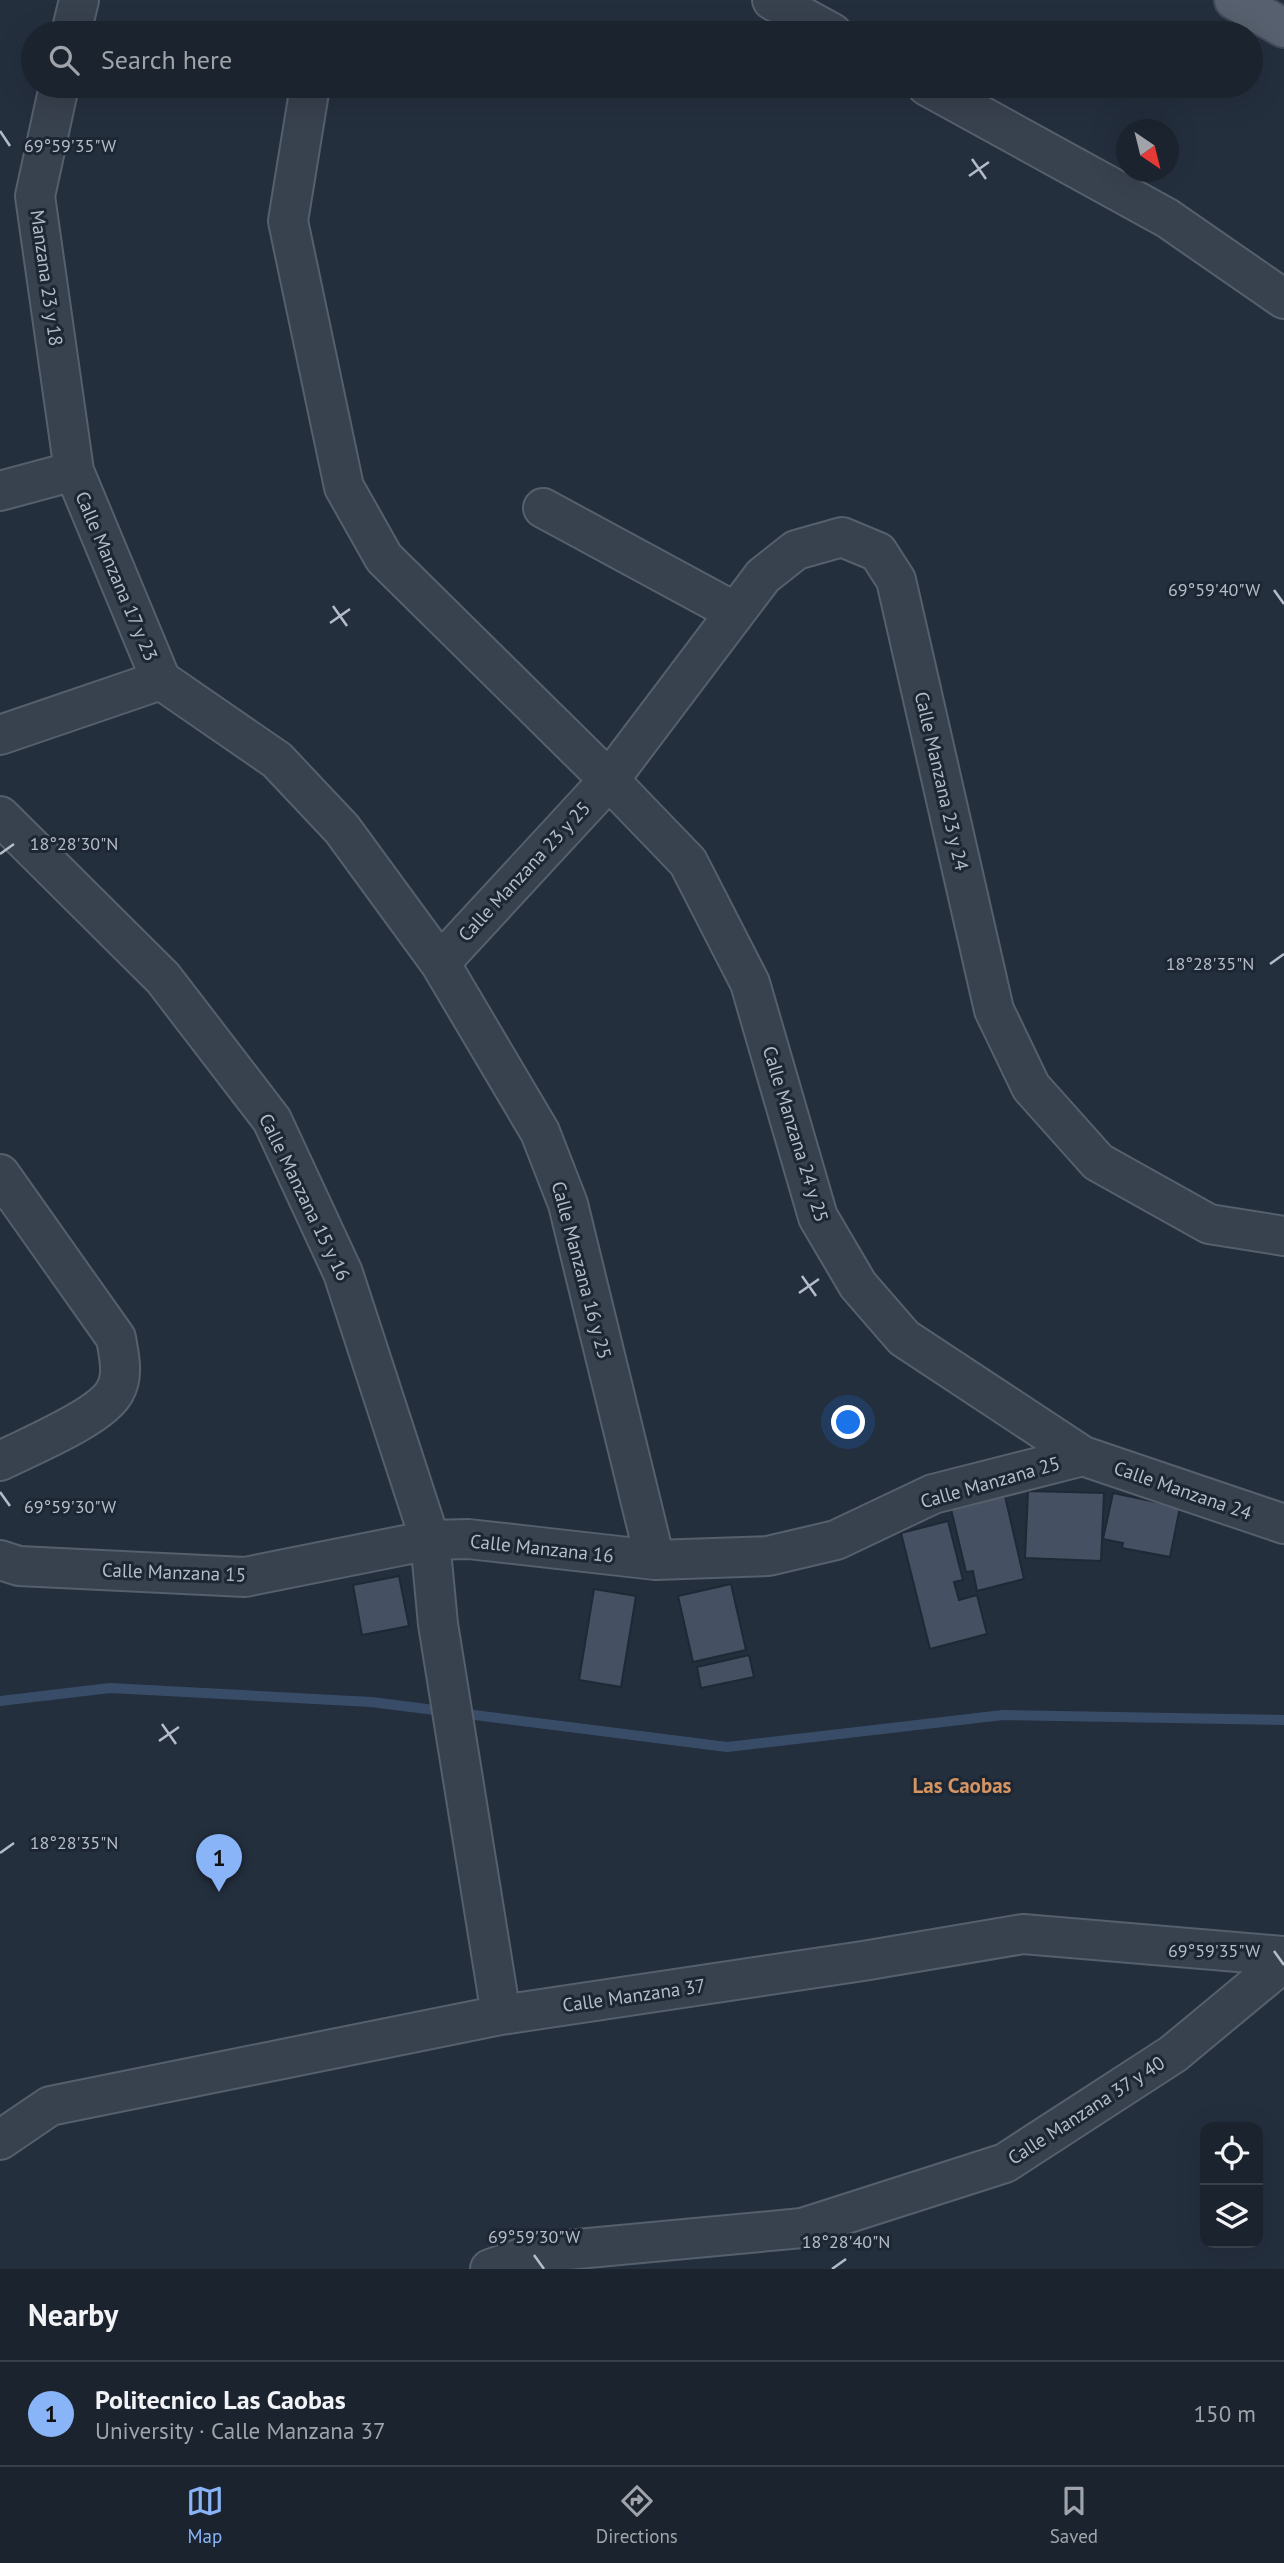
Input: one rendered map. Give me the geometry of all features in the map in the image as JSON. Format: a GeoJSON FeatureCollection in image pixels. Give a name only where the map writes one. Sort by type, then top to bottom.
{"type":"FeatureCollection","features":[{"type":"Feature","properties":{"kind":"main road"},"geometry":{"type":"LineString","coordinates":[[1234,0],[1284,28]]}},
{"type":"Feature","properties":{"kind":"street"},"geometry":{"type":"LineString","coordinates":[[74,21],[79,0]]}},
{"type":"Feature","properties":{"kind":"street"},"geometry":{"type":"LineString","coordinates":[[772,0],[810,21]]}},
{"type":"Feature","properties":{"kind":"street","name":"Manzana 23 y 18"},"geometry":{"type":"LineString","coordinates":[[56,98],[35,196],[74,471]]}},
{"type":"Feature","properties":{"kind":"street","name":"Calle Manzana 24 y 25"},"geometry":{"type":"LineString","coordinates":[[308,98],[288,221],[344,487],[384,558],[609,780],[688,862],[750,983],[818,1217],[858,1284],[904,1338],[1083,1456]]}},
{"type":"Feature","properties":{"kind":"street"},"geometry":{"type":"LineString","coordinates":[[949,98],[1167,218],[1284,299]]}},
{"type":"Feature","properties":{"kind":"street"},"geometry":{"type":"LineString","coordinates":[[0,491],[74,471]]}},
{"type":"Feature","properties":{"kind":"street","name":"Calle Manzana 17 y 23"},"geometry":{"type":"LineString","coordinates":[[74,471],[161,680]]}},
{"type":"Feature","properties":{"kind":"street"},"geometry":{"type":"LineString","coordinates":[[543,508],[734,612]]}},
{"type":"Feature","properties":{"kind":"street","name":"Calle Manzana 23 y 24"},"geometry":{"type":"LineString","coordinates":[[609,780],[734,612],[764,576],[796,550],[842,537],[878,552],[896,580],[994,1010],[1031,1087],[1098,1162],[1209,1223],[1284,1236]]}},
{"type":"Feature","properties":{"kind":"street"},"geometry":{"type":"LineString","coordinates":[[0,735],[161,680]]}},
{"type":"Feature","properties":{"kind":"street","name":"Calle Manzana 16 y 25"},"geometry":{"type":"LineString","coordinates":[[161,680],[277,760],[342,829],[440,963],[540,1132],[568,1204],[655,1560]]}},
{"type":"Feature","properties":{"kind":"street","name":"Calle Manzana 23 y 25"},"geometry":{"type":"LineString","coordinates":[[440,963],[609,780]]}},
{"type":"Feature","properties":{"kind":"street","name":"Calle Manzana 15 y 16"},"geometry":{"type":"LineString","coordinates":[[0,817],[163,978],[272,1120],[343,1273],[430,1540],[438,1624],[501,2015]]}},
{"type":"Feature","properties":{"kind":"street"},"geometry":{"type":"LineString","coordinates":[[0,1174],[116,1338],[121,1368],[115,1391],[101,1409],[0,1461]]}},
{"type":"Feature","properties":{"kind":"street","name":"Calle Manzana 24"},"geometry":{"type":"LineString","coordinates":[[1083,1456],[1284,1524]]}},
{"type":"Feature","properties":{"kind":"street","name":"Calle Manzana 25"},"geometry":{"type":"LineString","coordinates":[[655,1560],[768,1556],[836,1540],[933,1494],[1083,1456]]}},
{"type":"Feature","properties":{"kind":"street","name":"Calle Manzana 16"},"geometry":{"type":"LineString","coordinates":[[430,1540],[468,1539],[655,1560]]}},
{"type":"Feature","properties":{"kind":"street","name":"Calle Manzana 15"},"geometry":{"type":"LineString","coordinates":[[0,1560],[19,1566],[245,1577],[430,1540]]}},
{"type":"Feature","properties":{"kind":"street","name":"Calle Manzana 37"},"geometry":{"type":"LineString","coordinates":[[0,2140],[50,2106],[501,2015],[863,1961],[1023,1934],[1284,1955]]}},
{"type":"Feature","properties":{"kind":"street","name":"Calle Manzana 37 y 40"},"geometry":{"type":"LineString","coordinates":[[490,2269],[535,2253],[802,2228],[1005,2163],[1173,2054],[1284,1962]]}},
{"type":"Feature","properties":{"kind":"building"},"geometry":{"type":"Polygon","coordinates":[[[1028,1491],[1104,1493],[1101,1561],[1025,1558],[1028,1491]]]}},
{"type":"Feature","properties":{"kind":"building"},"geometry":{"type":"Polygon","coordinates":[[[1113,1493],[1180,1507],[1170,1557],[1122,1548],[1123,1543],[1103,1539],[1113,1493]]]}},
{"type":"Feature","properties":{"kind":"building"},"geometry":{"type":"Polygon","coordinates":[[[1005,1496],[1024,1579],[977,1591],[973,1571],[966,1572],[951,1509],[1005,1496]]]}},
{"type":"Feature","properties":{"kind":"building"},"geometry":{"type":"Polygon","coordinates":[[[948,1521],[963,1580],[954,1582],[959,1600],[977,1595],[987,1634],[930,1649],[901,1533],[948,1521]]]}},
{"type":"Feature","properties":{"kind":"building"},"geometry":{"type":"Polygon","coordinates":[[[399,1576],[409,1626],[362,1635],[353,1585],[399,1576]]]}},
{"type":"Feature","properties":{"kind":"building"},"geometry":{"type":"Polygon","coordinates":[[[731,1584],[746,1650],[693,1662],[678,1596],[731,1584]]]}},
{"type":"Feature","properties":{"kind":"building"},"geometry":{"type":"Polygon","coordinates":[[[594,1589],[636,1596],[621,1687],[579,1680],[594,1589]]]}},
{"type":"Feature","properties":{"kind":"building"},"geometry":{"type":"Polygon","coordinates":[[[749,1655],[754,1677],[701,1688],[697,1667],[749,1655]]]}},
{"type":"Feature","properties":{"kind":"waterway"},"geometry":{"type":"LineString","coordinates":[[0,1701],[110,1688],[371,1702],[727,1747],[1003,1715],[1284,1720]]}},
{"type":"Feature","properties":{"kind":"place","name":"Politecnico Las Caobas"},"geometry":{"type":"Point","coordinates":[219,1892]}},
{"type":"Feature","properties":{"kind":"district","name":"Las Caobas"},"geometry":{"type":"Point","coordinates":[962,1786]}}]}
